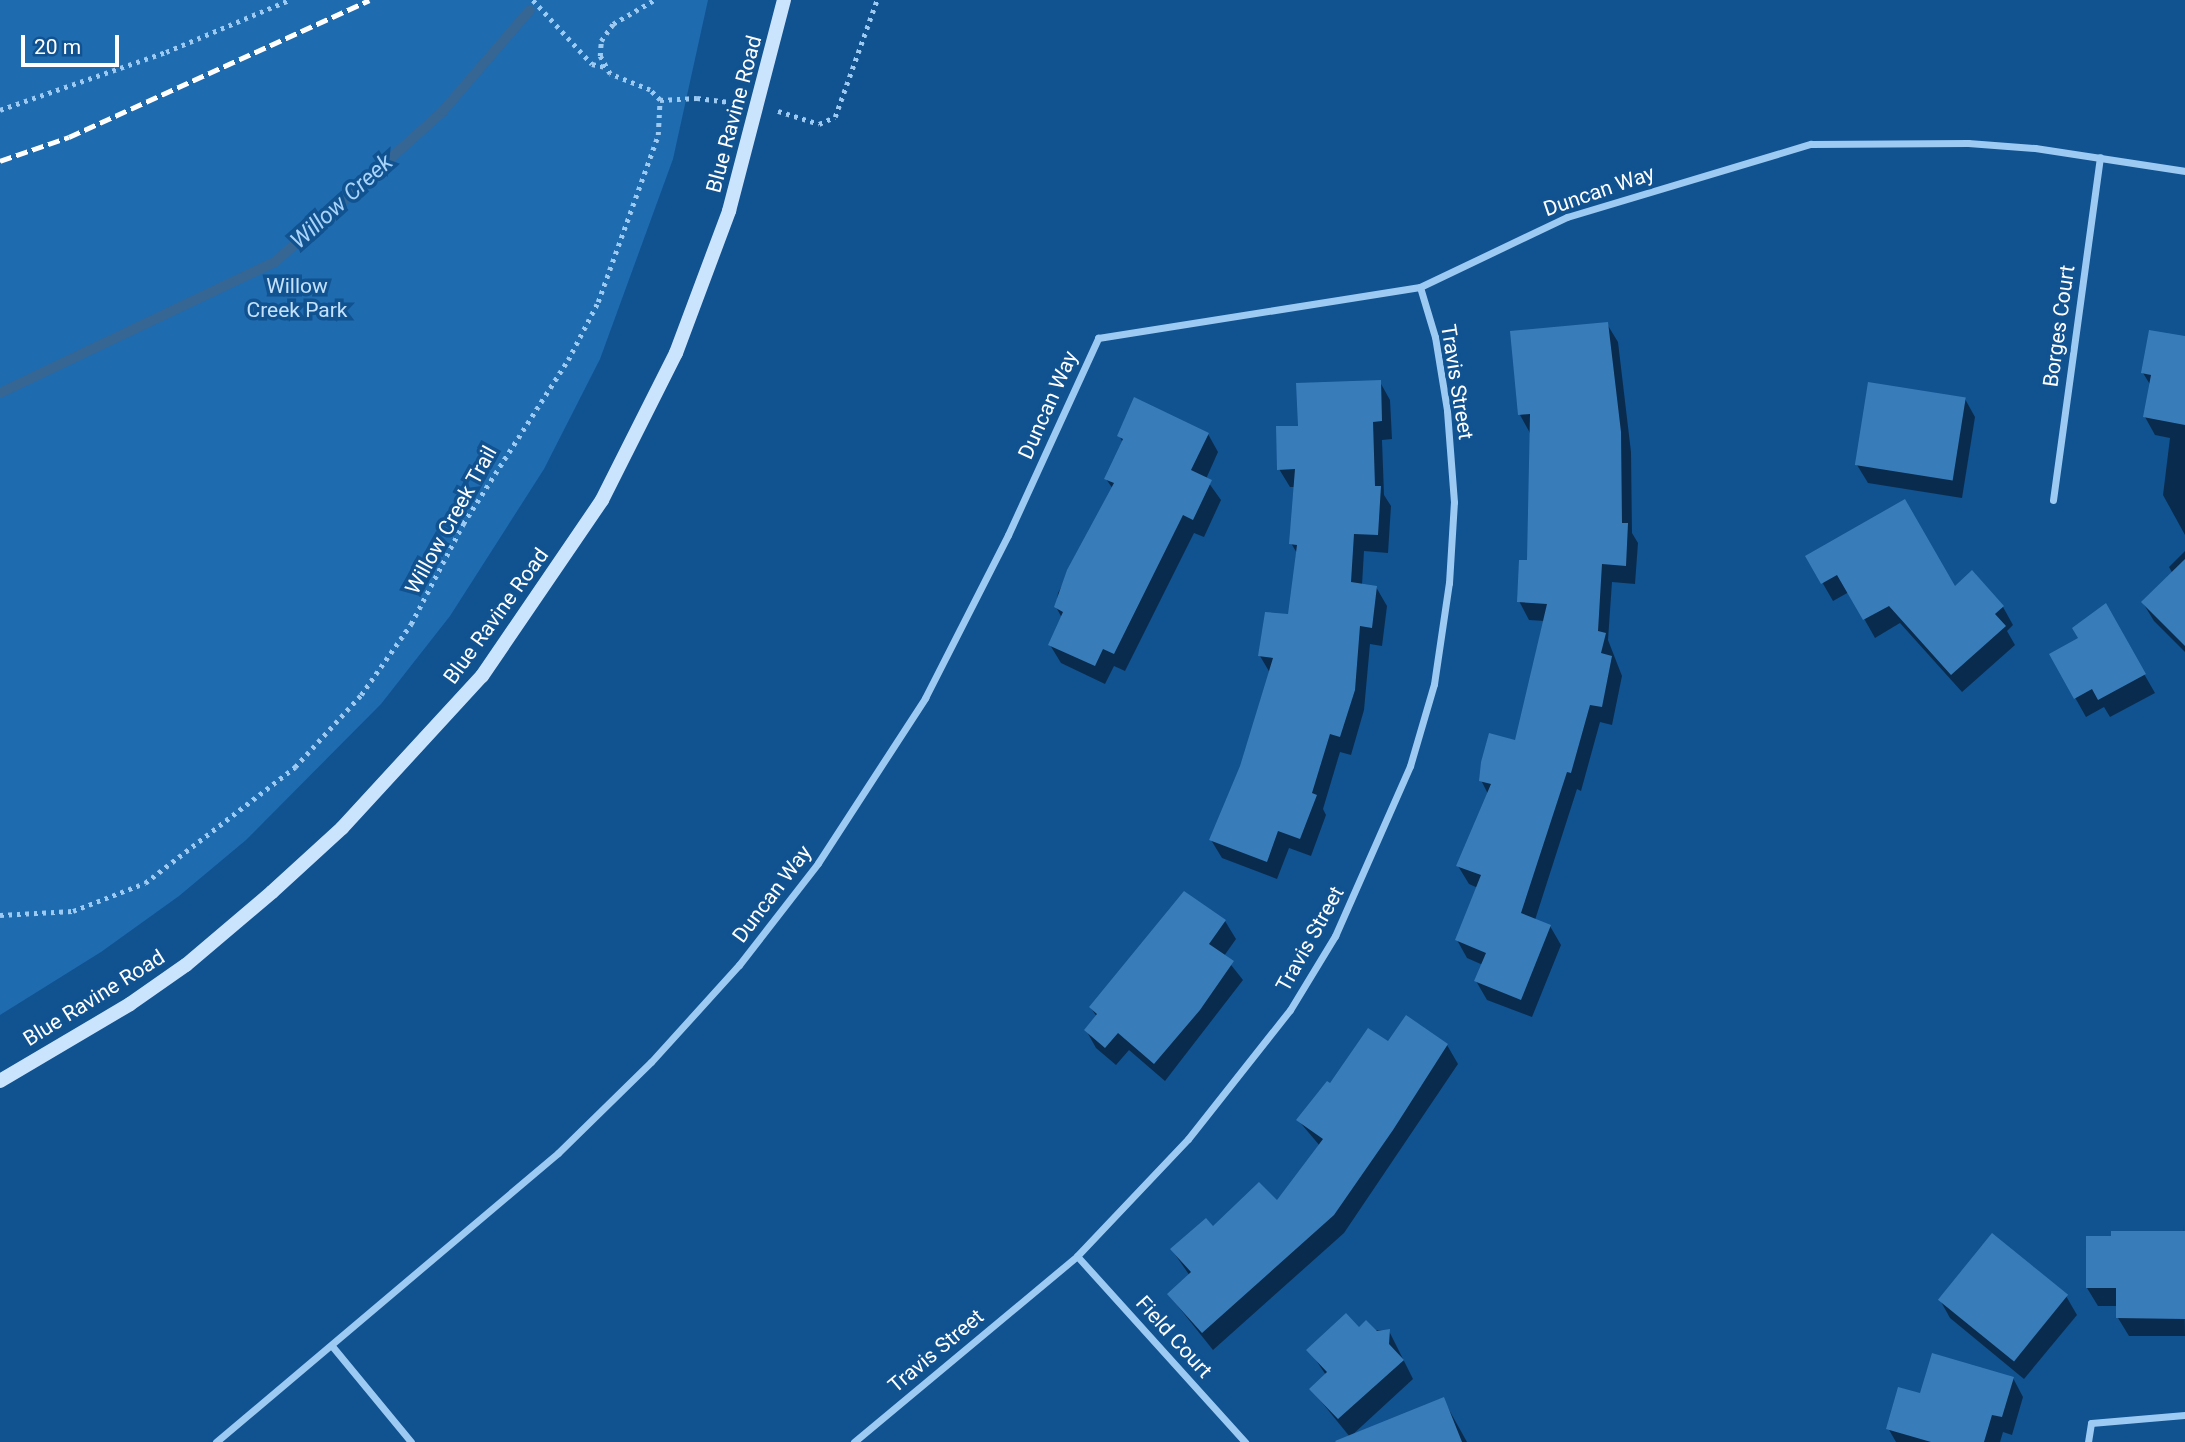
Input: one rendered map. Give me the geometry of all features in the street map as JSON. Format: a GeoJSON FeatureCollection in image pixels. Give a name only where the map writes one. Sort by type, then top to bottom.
{"type":"FeatureCollection","features":[{"type":"Feature","properties":{"kind":"main road","name":"Blue Ravine Road"},"geometry":{"type":"LineString","coordinates":[[0,1080],[130,1004],[186,965],[342,828],[482,676],[602,500],[647,416],[705,278],[760,106],[784,0]]}},
{"type":"Feature","properties":{"kind":"street","name":"Duncan Way"},"geometry":{"type":"LineString","coordinates":[[332,1346],[558,1153],[651,1062],[739,965],[818,863],[925,698],[971,612],[1098,338],[1420,287],[1567,217],[1811,144],[1968,143],[2100,157],[2185,171]]}},
{"type":"Feature","properties":{"kind":"street","name":"Borges Court"},"geometry":{"type":"LineString","coordinates":[[2053,500],[2100,157]]}},
{"type":"Feature","properties":{"kind":"street","name":"Travis Street"},"geometry":{"type":"LineString","coordinates":[[854,1442],[1077,1256],[1188,1139],[1290,1010],[1335,936],[1410,766],[1434,684],[1449,583],[1454,502],[1447,411],[1435,337],[1420,287]]}},
{"type":"Feature","properties":{"kind":"street","name":"Field Court"},"geometry":{"type":"LineString","coordinates":[[1077,1256],[1245,1442]]}},
{"type":"Feature","properties":{"kind":"street"},"geometry":{"type":"LineString","coordinates":[[216,1442],[332,1346],[411,1442]]}},
{"type":"Feature","properties":{"kind":"street"},"geometry":{"type":"LineString","coordinates":[[2088,1442],[2091,1423],[2185,1415]]}},
{"type":"Feature","properties":{"kind":"path"},"geometry":{"type":"LineString","coordinates":[[0,110],[166,52],[289,0]]}},
{"type":"Feature","properties":{"kind":"path"},"geometry":{"type":"LineString","coordinates":[[533,0],[592,64],[606,67]]}},
{"type":"Feature","properties":{"kind":"path"},"geometry":{"type":"LineString","coordinates":[[654,0],[613,24],[601,41],[600,56],[610,74],[650,90],[660,100],[697,98],[760,106],[819,124],[835,117],[877,0]]}},
{"type":"Feature","properties":{"kind":"path","name":"Willow Creek Trail"},"geometry":{"type":"LineString","coordinates":[[0,915],[73,911],[145,883],[295,767],[361,695],[411,624],[463,524],[568,359],[598,302],[658,135],[660,100]]}},
{"type":"Feature","properties":{"kind":"green space","name":"Willow Creek Park"},"geometry":{"type":"Polygon","coordinates":[[[0,0],[708,0],[673,159],[600,359],[544,469],[450,616],[381,704],[246,840],[179,896],[101,952],[0,1015],[0,0]]]}},
{"type":"Feature","properties":{"kind":"building"},"geometry":{"type":"Polygon","coordinates":[[[1608,322],[1621,432],[1622,523],[1628,523],[1626,566],[1602,564],[1598,631],[1606,633],[1601,653],[1612,656],[1602,707],[1590,705],[1571,773],[1567,772],[1521,913],[1551,925],[1521,1000],[1474,981],[1486,953],[1455,940],[1481,875],[1456,866],[1491,784],[1479,781],[1481,762],[1489,733],[1515,740],[1547,604],[1517,602],[1519,560],[1527,560],[1530,414],[1518,415],[1510,331],[1608,322]]]}},
{"type":"Feature","properties":{"kind":"building"},"geometry":{"type":"Polygon","coordinates":[[[2149,330],[2185,336],[2185,425],[2143,417],[2151,375],[2141,373],[2149,330]]]}},
{"type":"Feature","properties":{"kind":"building"},"geometry":{"type":"Polygon","coordinates":[[[1381,380],[1382,421],[1373,422],[1375,486],[1381,486],[1378,535],[1354,534],[1351,582],[1377,586],[1372,628],[1360,626],[1355,690],[1340,737],[1330,734],[1312,793],[1317,795],[1300,839],[1278,831],[1267,862],[1209,840],[1240,766],[1273,658],[1258,656],[1265,612],[1288,614],[1297,545],[1289,544],[1295,469],[1277,470],[1276,426],[1298,426],[1296,383],[1381,380]]]}},
{"type":"Feature","properties":{"kind":"building"},"geometry":{"type":"Polygon","coordinates":[[[1868,382],[1966,397],[1953,480],[1855,465],[1868,382]]]}},
{"type":"Feature","properties":{"kind":"building"},"geometry":{"type":"Polygon","coordinates":[[[1134,397],[1209,433],[1191,470],[1212,480],[1193,520],[1183,515],[1114,654],[1103,649],[1095,666],[1048,645],[1063,612],[1054,607],[1067,570],[1114,483],[1104,479],[1123,439],[1117,436],[1134,397]]]}},
{"type":"Feature","properties":{"kind":"building"},"geometry":{"type":"Polygon","coordinates":[[[1905,499],[1955,586],[1972,570],[2004,606],[1995,614],[2006,626],[1951,675],[1889,606],[1863,620],[1837,575],[1821,584],[1805,556],[1905,499]]]}},
{"type":"Feature","properties":{"kind":"building"},"geometry":{"type":"Polygon","coordinates":[[[2185,559],[2185,646],[2141,602],[2185,559]]]}},
{"type":"Feature","properties":{"kind":"building"},"geometry":{"type":"Polygon","coordinates":[[[2106,603],[2146,674],[2098,700],[2092,689],[2074,699],[2049,654],[2078,638],[2072,628],[2106,603]]]}},
{"type":"Feature","properties":{"kind":"building"},"geometry":{"type":"Polygon","coordinates":[[[1184,891],[1226,920],[1209,944],[1234,961],[1200,1010],[1154,1064],[1118,1033],[1105,1048],[1084,1030],[1097,1014],[1089,1007],[1184,891]]]}},
{"type":"Feature","properties":{"kind":"building"},"geometry":{"type":"Polygon","coordinates":[[[1406,1015],[1448,1044],[1393,1130],[1334,1215],[1202,1333],[1167,1294],[1191,1272],[1170,1249],[1206,1218],[1213,1226],[1259,1182],[1277,1200],[1323,1139],[1296,1120],[1327,1081],[1330,1083],[1368,1028],[1388,1041],[1406,1015]]]}},
{"type":"Feature","properties":{"kind":"building"},"geometry":{"type":"Polygon","coordinates":[[[2111,1231],[2185,1231],[2185,1319],[2116,1318],[2116,1288],[2086,1288],[2086,1236],[2111,1236],[2111,1231]]]}},
{"type":"Feature","properties":{"kind":"building"},"geometry":{"type":"Polygon","coordinates":[[[1992,1233],[2068,1295],[2014,1362],[1938,1300],[1992,1233]]]}},
{"type":"Feature","properties":{"kind":"building"},"geometry":{"type":"Polygon","coordinates":[[[1346,1313],[1359,1327],[1366,1320],[1377,1331],[1390,1329],[1389,1344],[1404,1360],[1338,1419],[1309,1389],[1327,1372],[1306,1350],[1346,1313]]]}},
{"type":"Feature","properties":{"kind":"building"},"geometry":{"type":"Polygon","coordinates":[[[1932,1353],[2014,1377],[2002,1417],[1992,1415],[1984,1442],[1931,1442],[1886,1429],[1898,1387],[1920,1393],[1932,1353]]]}},
{"type":"Feature","properties":{"kind":"building"},"geometry":{"type":"Polygon","coordinates":[[[1444,1397],[1462,1442],[1335,1441],[1444,1397]]]}},
{"type":"Feature","properties":{"kind":"waterway","name":"Willow Creek"},"geometry":{"type":"LineString","coordinates":[[0,393],[275,262],[443,111],[530,10]]}},
{"type":"Feature","properties":{"kind":"railway"},"geometry":{"type":"LineString","coordinates":[[0,161],[69,137],[369,0]]}}]}
